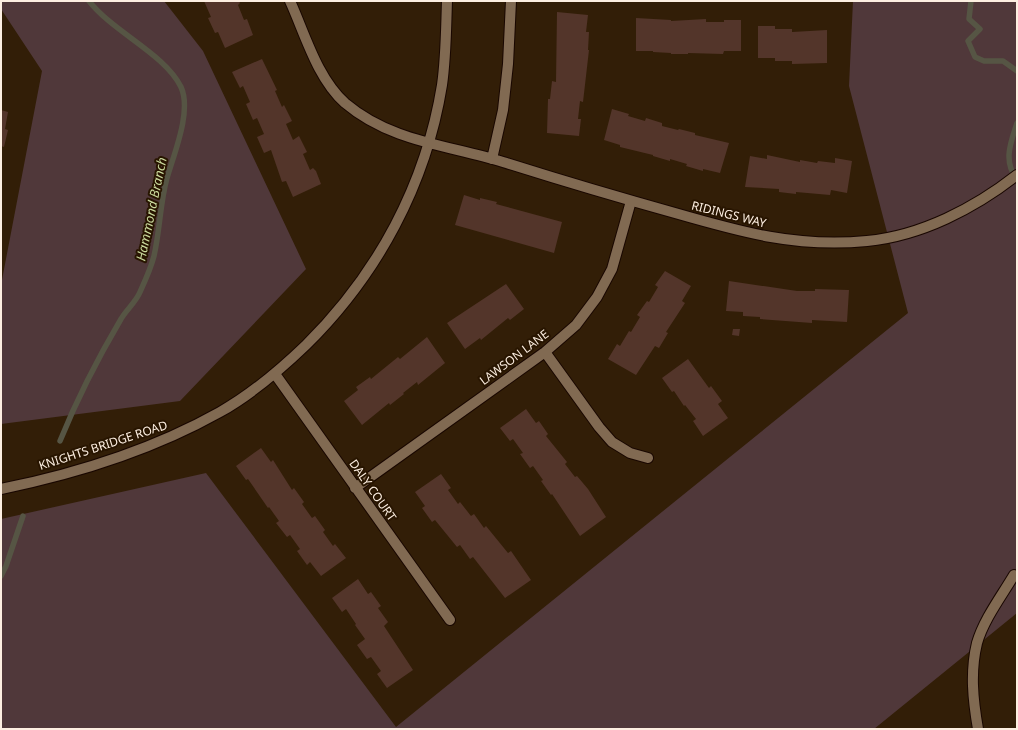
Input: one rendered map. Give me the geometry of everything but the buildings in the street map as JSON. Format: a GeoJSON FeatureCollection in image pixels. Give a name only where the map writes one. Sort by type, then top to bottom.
{"type":"FeatureCollection","features":[{"type":"Feature","properties":{"kind":"street","name":"RIDINGS WAY"},"geometry":{"type":"LineString","coordinates":[[290,1],[328,82],[343,101],[364,117],[389,131],[428,144],[492,159],[631,201],[748,234],[827,244],[869,241],[904,234],[936,223],[965,209],[996,191],[1017,175]]}},
{"type":"Feature","properties":{"kind":"street","name":"KNIGHTS BRIDGE ROAD"},"geometry":{"type":"LineString","coordinates":[[1,489],[85,467],[169,438],[222,411],[275,374],[320,331],[350,296],[376,260],[411,194],[428,144],[442,84],[447,1]]}},
{"type":"Feature","properties":{"kind":"street"},"geometry":{"type":"LineString","coordinates":[[492,159],[503,110],[507,72],[511,1]]}},
{"type":"Feature","properties":{"kind":"street","name":"LAWSON LANE"},"geometry":{"type":"LineString","coordinates":[[355,488],[544,352],[576,325],[612,269],[631,201]]}},
{"type":"Feature","properties":{"kind":"street"},"geometry":{"type":"LineString","coordinates":[[544,352],[599,427],[612,442],[630,453],[648,458]]}},
{"type":"Feature","properties":{"kind":"street","name":"DALY COURT"},"geometry":{"type":"LineString","coordinates":[[275,374],[450,620]]}},
{"type":"Feature","properties":{"kind":"street"},"geometry":{"type":"LineString","coordinates":[[978,729],[973,700],[972,671],[977,643],[985,625],[1014,576]]}},
{"type":"Feature","properties":{"kind":"shaded area"},"geometry":{"type":"Polygon","coordinates":[[[1,1],[164,1],[203,51],[306,269],[180,401],[1,424],[1,285],[42,71],[1,9],[1,1]]]}},
{"type":"Feature","properties":{"kind":"shaded area"},"geometry":{"type":"Polygon","coordinates":[[[853,1],[1017,1],[1017,613],[874,729],[1,729],[1,519],[206,473],[396,727],[908,313],[849,86],[853,1]]]}},
{"type":"Feature","properties":{"kind":"waterway","name":"Hammond Branch"},"geometry":{"type":"LineString","coordinates":[[60,441],[73,410],[96,364],[121,319],[134,303],[150,270],[156,246],[165,187],[181,132],[184,108],[184,97],[181,87],[173,75],[151,53],[111,23],[89,1]]}},
{"type":"Feature","properties":{"kind":"waterway"},"geometry":{"type":"LineString","coordinates":[[971,1],[969,19],[980,29],[968,41],[975,57],[984,61],[1003,61],[1017,71]]}},
{"type":"Feature","properties":{"kind":"waterway"},"geometry":{"type":"LineString","coordinates":[[1016,178],[1010,164],[1009,151],[1017,123]]}},
{"type":"Feature","properties":{"kind":"waterway","name":"Hammond Branch"},"geometry":{"type":"LineString","coordinates":[[1,576],[6,566],[23,516]]}}]}
